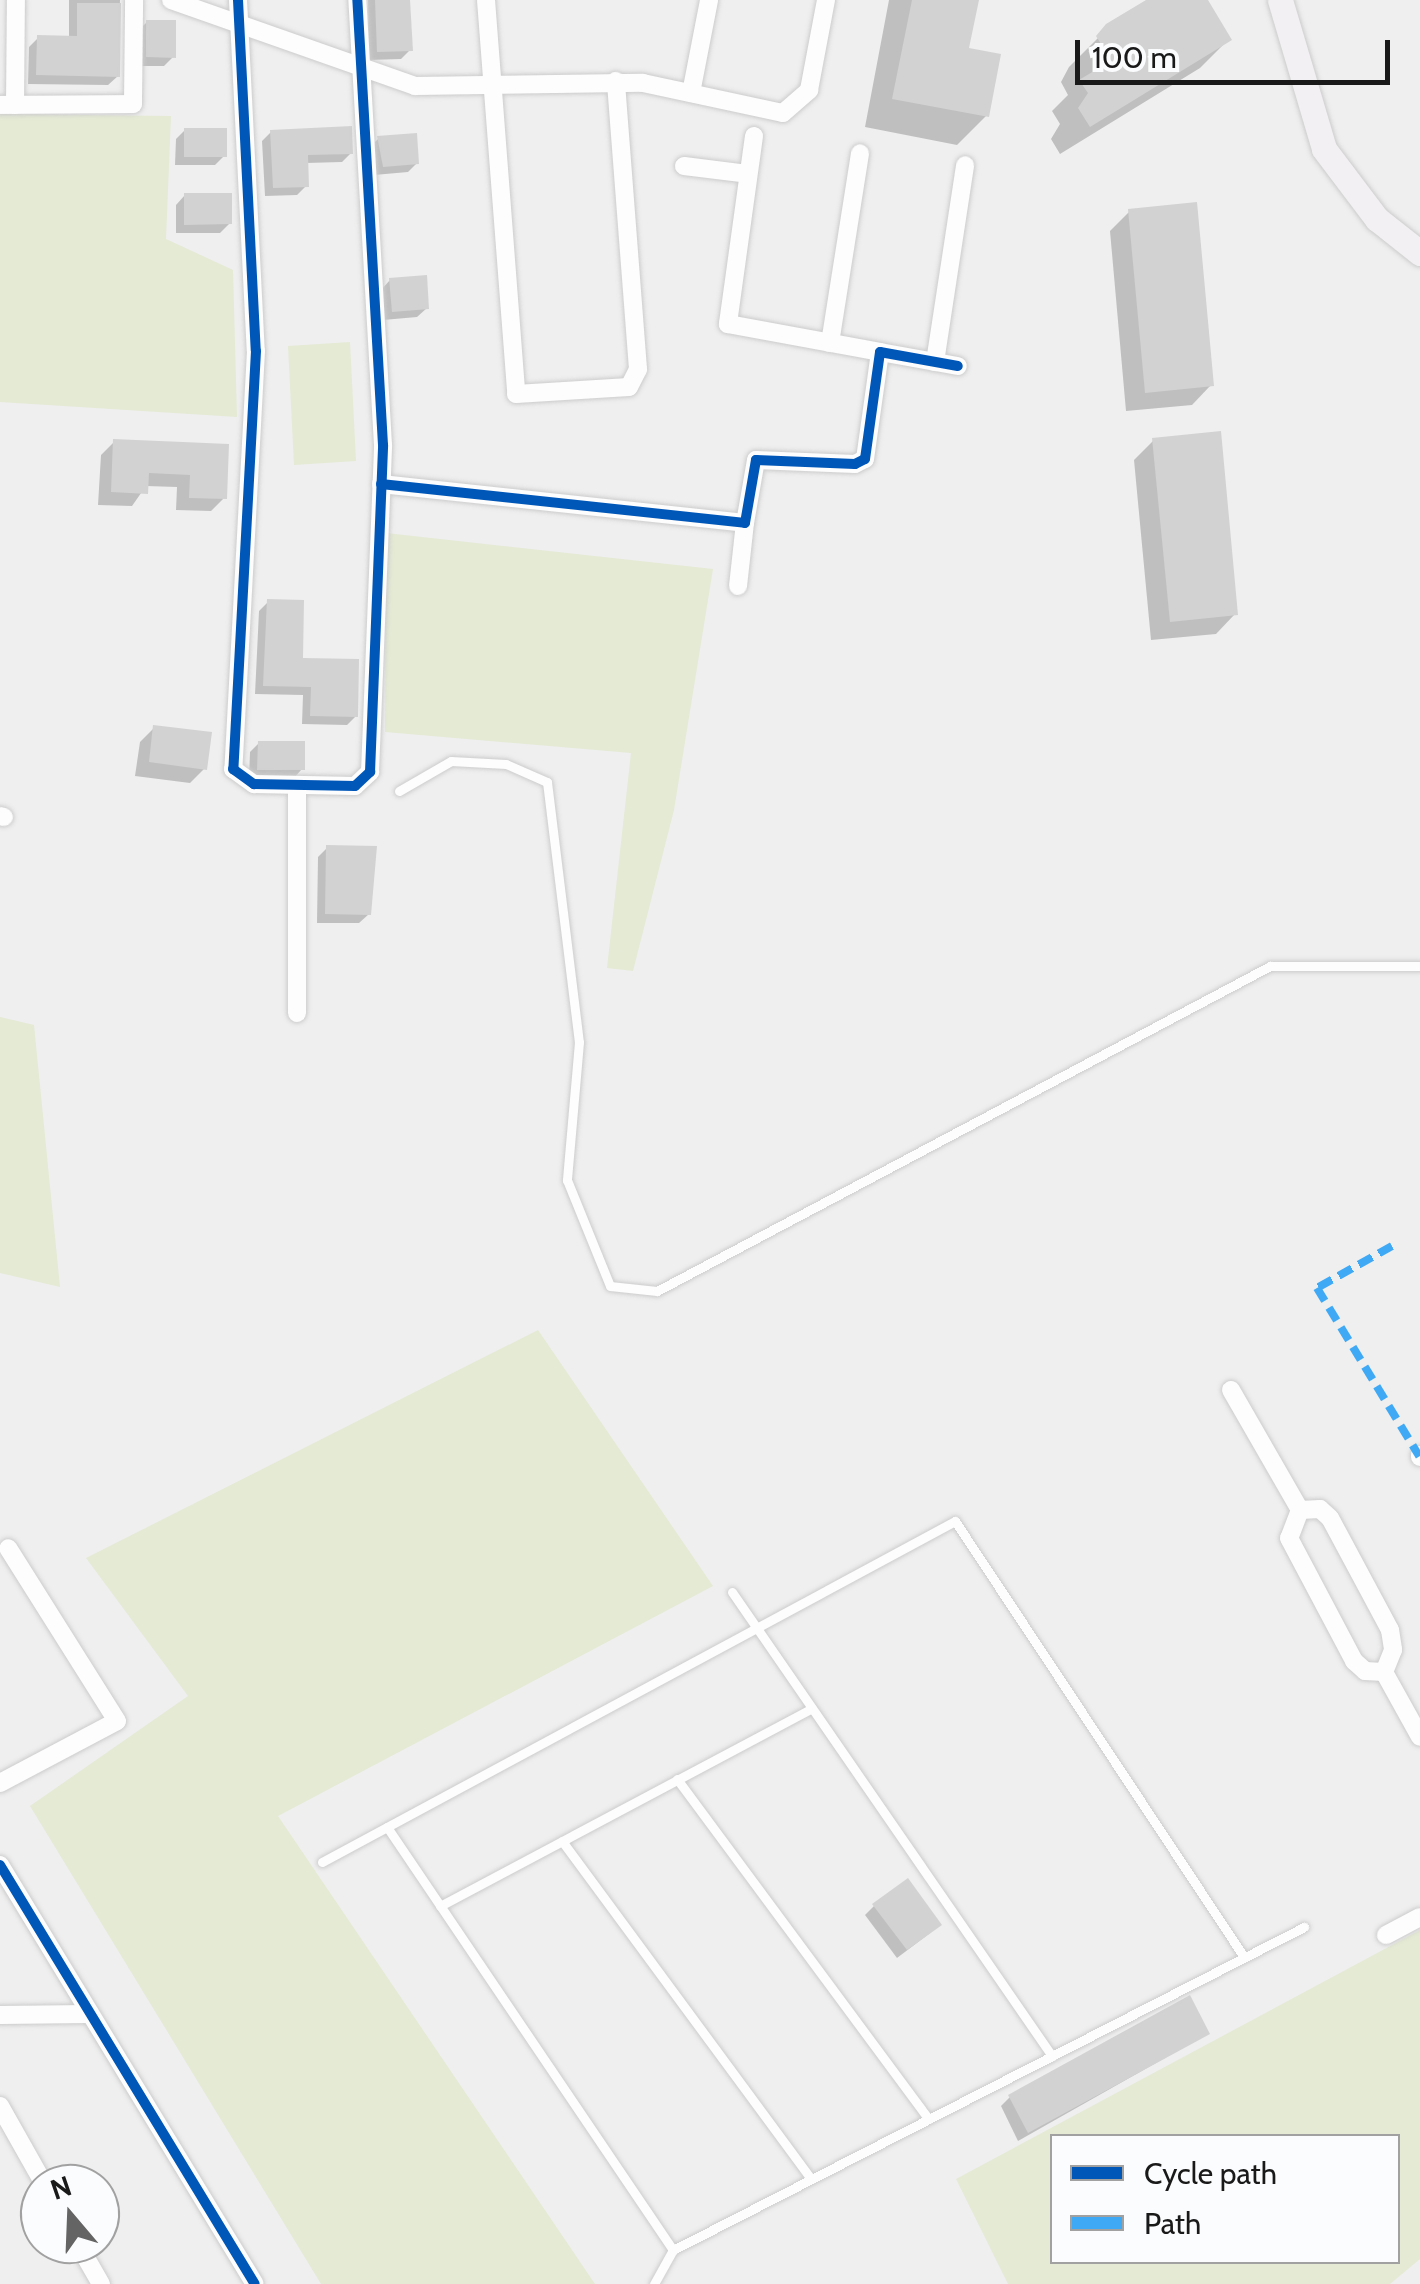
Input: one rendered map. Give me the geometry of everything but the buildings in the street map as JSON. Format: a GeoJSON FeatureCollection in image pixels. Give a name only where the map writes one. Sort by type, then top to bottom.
{"type":"FeatureCollection","features":[{"type":"Feature","properties":{"kind":"main road"},"geometry":{"type":"LineString","coordinates":[[1280,0],[1324,149],[1377,219],[1420,253]]}},
{"type":"Feature","properties":{"kind":"street"},"geometry":{"type":"LineString","coordinates":[[16,0],[8,105],[133,104],[134,0]]}},
{"type":"Feature","properties":{"kind":"street"},"geometry":{"type":"LineString","coordinates":[[171,0],[415,86],[616,81],[783,113],[798,106],[809,90],[826,0]]}},
{"type":"Feature","properties":{"kind":"street"},"geometry":{"type":"LineString","coordinates":[[238,0],[256,351],[233,769],[254,784],[355,786],[370,772],[381,484],[357,0]]}},
{"type":"Feature","properties":{"kind":"street"},"geometry":{"type":"LineString","coordinates":[[486,0],[511,379],[516,394],[629,388],[638,369],[616,81]]}},
{"type":"Feature","properties":{"kind":"street"},"geometry":{"type":"LineString","coordinates":[[691,93],[709,0]]}},
{"type":"Feature","properties":{"kind":"street"},"geometry":{"type":"LineString","coordinates":[[754,136],[728,324],[958,366]]}},
{"type":"Feature","properties":{"kind":"street"},"geometry":{"type":"LineString","coordinates":[[830,343],[860,153]]}},
{"type":"Feature","properties":{"kind":"street"},"geometry":{"type":"LineString","coordinates":[[684,166],[748,174]]}},
{"type":"Feature","properties":{"kind":"street"},"geometry":{"type":"LineString","coordinates":[[935,362],[966,166]]}},
{"type":"Feature","properties":{"kind":"street"},"geometry":{"type":"LineString","coordinates":[[738,586],[756,460],[861,463],[880,352]]}},
{"type":"Feature","properties":{"kind":"street"},"geometry":{"type":"LineString","coordinates":[[381,484],[746,522]]}},
{"type":"Feature","properties":{"kind":"street"},"geometry":{"type":"LineString","coordinates":[[297,785],[297,1012]]}},
{"type":"Feature","properties":{"kind":"street"},"geometry":{"type":"LineString","coordinates":[[1231,1390],[1300,1510]]}},
{"type":"Feature","properties":{"kind":"street"},"geometry":{"type":"LineString","coordinates":[[1300,1510],[1320,1509],[1330,1518],[1390,1630],[1393,1650],[1384,1672]]}},
{"type":"Feature","properties":{"kind":"street"},"geometry":{"type":"LineString","coordinates":[[1300,1510],[1289,1538],[1354,1661],[1365,1671],[1384,1672]]}},
{"type":"Feature","properties":{"kind":"street"},"geometry":{"type":"LineString","coordinates":[[0,1783],[116,1721],[8,1548]]}},
{"type":"Feature","properties":{"kind":"street"},"geometry":{"type":"LineString","coordinates":[[1384,1672],[1420,1738]]}},
{"type":"Feature","properties":{"kind":"street"},"geometry":{"type":"LineString","coordinates":[[0,1865],[255,2284]]}},
{"type":"Feature","properties":{"kind":"street"},"geometry":{"type":"LineString","coordinates":[[1386,1935],[1420,1917]]}},
{"type":"Feature","properties":{"kind":"street"},"geometry":{"type":"LineString","coordinates":[[0,2015],[88,2014]]}},
{"type":"Feature","properties":{"kind":"street"},"geometry":{"type":"LineString","coordinates":[[0,2106],[33,2164]]}},
{"type":"Feature","properties":{"kind":"lane"},"geometry":{"type":"LineString","coordinates":[[399,791],[451,762],[506,764],[547,782],[579,1042],[566,1180],[610,1286],[657,1291],[1270,966],[1420,966]]}},
{"type":"Feature","properties":{"kind":"lane"},"geometry":{"type":"LineString","coordinates":[[322,1862],[956,1521],[1244,1957]]}},
{"type":"Feature","properties":{"kind":"lane"},"geometry":{"type":"LineString","coordinates":[[732,1592],[1052,2056]]}},
{"type":"Feature","properties":{"kind":"lane"},"geometry":{"type":"LineString","coordinates":[[440,1906],[812,1708]]}},
{"type":"Feature","properties":{"kind":"lane"},"geometry":{"type":"LineString","coordinates":[[677,1780],[929,2119]]}},
{"type":"Feature","properties":{"kind":"lane"},"geometry":{"type":"LineString","coordinates":[[387,1827],[673,2250]]}},
{"type":"Feature","properties":{"kind":"lane"},"geometry":{"type":"LineString","coordinates":[[562,1841],[811,2179]]}},
{"type":"Feature","properties":{"kind":"lane"},"geometry":{"type":"LineString","coordinates":[[654,2284],[673,2250],[1304,1927]]}},
{"type":"Feature","properties":{"kind":"green space"},"geometry":{"type":"Polygon","coordinates":[[[0,114],[171,116],[166,239],[233,270],[237,417],[0,402],[0,114]]]}},
{"type":"Feature","properties":{"kind":"green space"},"geometry":{"type":"Polygon","coordinates":[[[350,342],[356,461],[294,465],[288,346],[350,342]]]}},
{"type":"Feature","properties":{"kind":"green space"},"geometry":{"type":"Polygon","coordinates":[[[386,533],[713,569],[674,810],[633,971],[607,968],[631,753],[385,732],[386,533]]]}},
{"type":"Feature","properties":{"kind":"green space"},"geometry":{"type":"Polygon","coordinates":[[[0,1017],[34,1025],[60,1287],[0,1273],[0,1017]]]}},
{"type":"Feature","properties":{"kind":"green space"},"geometry":{"type":"Polygon","coordinates":[[[538,1330],[713,1586],[278,1816],[595,2284],[321,2284],[30,1806],[188,1696],[86,1558],[538,1330]]]}},
{"type":"Feature","properties":{"kind":"green space"},"geometry":{"type":"Polygon","coordinates":[[[1420,1930],[1420,2259],[1390,2284],[1008,2284],[956,2179],[1420,1930]]]}},
{"type":"Feature","properties":{"kind":"marked path"},"geometry":{"type":"LineString","coordinates":[[1392,1246],[1317,1288],[1419,1456]]}},
{"type":"Feature","properties":{"kind":"cycle path"},"geometry":{"type":"LineString","coordinates":[[238,0],[256,351],[233,769],[254,784],[355,786],[370,772],[383,445],[357,0]]}},
{"type":"Feature","properties":{"kind":"cycle path"},"geometry":{"type":"LineString","coordinates":[[381,484],[745,523],[756,460],[855,464],[865,459],[880,352],[958,366]]}},
{"type":"Feature","properties":{"kind":"cycle path"},"geometry":{"type":"LineString","coordinates":[[0,1865],[255,2284]]}}]}
